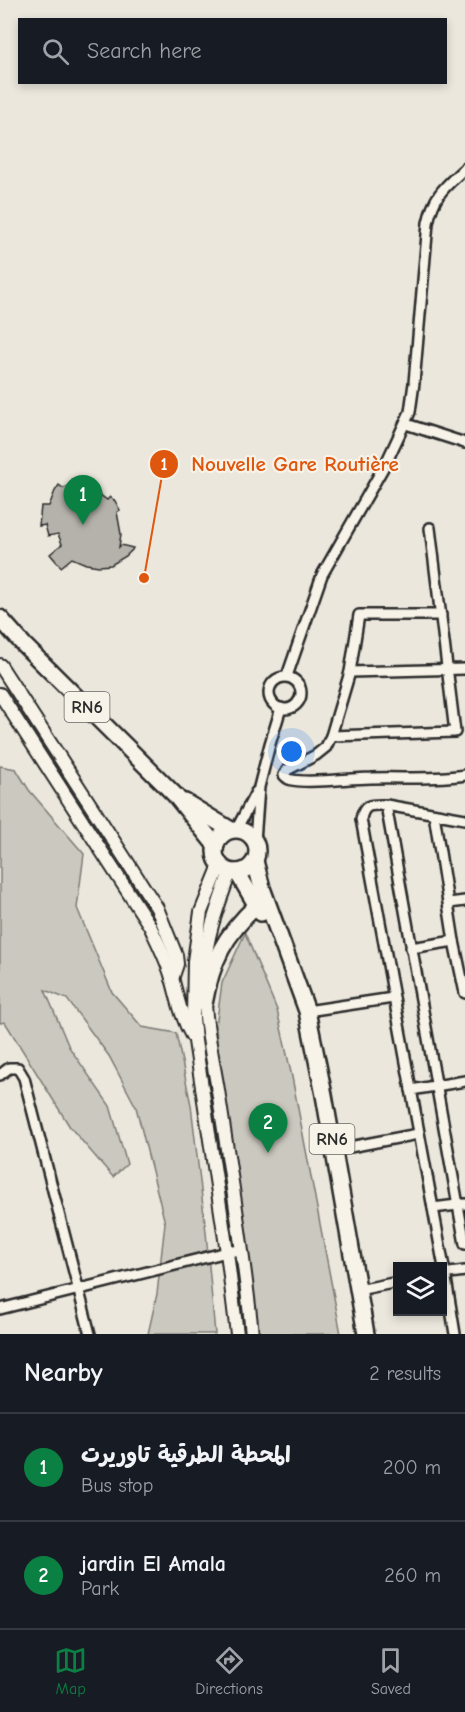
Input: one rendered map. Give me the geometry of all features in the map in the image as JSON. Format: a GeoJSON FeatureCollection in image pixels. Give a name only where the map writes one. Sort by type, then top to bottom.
{"type":"FeatureCollection","features":[{"type":"Feature","properties":{"kind":"main road","name":"RN6"},"geometry":{"type":"LineString","coordinates":[[0,618],[24,645],[175,795],[216,846],[217,859],[229,870],[257,905],[284,948]]}},
{"type":"Feature","properties":{"kind":"main road","name":"RN6"},"geometry":{"type":"LineString","coordinates":[[175,795],[234,830],[245,832],[255,841],[258,851],[255,861],[262,888],[306,1011],[334,1150],[366,1334]]}},
{"type":"Feature","properties":{"kind":"main road"},"geometry":{"type":"LineString","coordinates":[[216,846],[224,834],[234,830]]}},
{"type":"Feature","properties":{"kind":"main road"},"geometry":{"type":"LineString","coordinates":[[229,870],[248,869],[255,861]]}},
{"type":"Feature","properties":{"kind":"main road"},"geometry":{"type":"LineString","coordinates":[[204,1004],[215,960],[226,939],[257,905]]}},
{"type":"Feature","properties":{"kind":"street"},"geometry":{"type":"LineString","coordinates":[[287,676],[322,575],[387,461],[410,412],[428,223],[432,205],[443,189],[465,168]]}},
{"type":"Feature","properties":{"kind":"street"},"geometry":{"type":"LineString","coordinates":[[405,424],[465,443]]}},
{"type":"Feature","properties":{"kind":"street"},"geometry":{"type":"LineString","coordinates":[[331,736],[455,732],[430,528]]}},
{"type":"Feature","properties":{"kind":"street"},"geometry":{"type":"LineString","coordinates":[[441,615],[359,615],[350,672],[326,747],[316,755],[287,770],[284,775],[288,779],[321,780],[465,775]]}},
{"type":"Feature","properties":{"kind":"street"},"geometry":{"type":"LineString","coordinates":[[0,665],[157,908],[176,955],[177,964],[172,979]]}},
{"type":"Feature","properties":{"kind":"street"},"geometry":{"type":"LineString","coordinates":[[350,672],[465,669]]}},
{"type":"Feature","properties":{"kind":"street"},"geometry":{"type":"LineString","coordinates":[[287,676],[297,681],[302,690],[301,696],[292,708],[281,708],[272,701],[269,690],[275,680],[287,676]]}},
{"type":"Feature","properties":{"kind":"street"},"geometry":{"type":"LineString","coordinates":[[0,694],[142,914],[157,942],[172,979],[180,1011],[195,1041]]}},
{"type":"Feature","properties":{"kind":"street"},"geometry":{"type":"LineString","coordinates":[[255,841],[259,787],[281,708]]}},
{"type":"Feature","properties":{"kind":"street"},"geometry":{"type":"LineString","coordinates":[[234,830],[259,787]]}},
{"type":"Feature","properties":{"kind":"street"},"geometry":{"type":"LineString","coordinates":[[386,805],[436,1086],[461,1204],[465,1244]]}},
{"type":"Feature","properties":{"kind":"street"},"geometry":{"type":"LineString","coordinates":[[442,1262],[361,819],[363,811],[368,806],[386,805],[465,819]]}},
{"type":"Feature","properties":{"kind":"street"},"geometry":{"type":"LineString","coordinates":[[434,814],[454,941],[465,993]]}},
{"type":"Feature","properties":{"kind":"street"},"geometry":{"type":"LineString","coordinates":[[229,870],[212,923],[205,962],[204,1004],[252,1334]]}},
{"type":"Feature","properties":{"kind":"street"},"geometry":{"type":"LineString","coordinates":[[229,870],[201,912],[194,961],[193,1018],[237,1334]]}},
{"type":"Feature","properties":{"kind":"street"},"geometry":{"type":"LineString","coordinates":[[449,903],[465,901]]}},
{"type":"Feature","properties":{"kind":"street"},"geometry":{"type":"LineString","coordinates":[[411,948],[454,941]]}},
{"type":"Feature","properties":{"kind":"street"},"geometry":{"type":"LineString","coordinates":[[306,1011],[393,998]]}},
{"type":"Feature","properties":{"kind":"street"},"geometry":{"type":"LineString","coordinates":[[0,1075],[9,1068],[18,1068],[24,1078],[90,1334]]}},
{"type":"Feature","properties":{"kind":"street"},"geometry":{"type":"LineString","coordinates":[[411,1090],[465,1081]]}},
{"type":"Feature","properties":{"kind":"street"},"geometry":{"type":"LineString","coordinates":[[334,1150],[418,1134]]}},
{"type":"Feature","properties":{"kind":"street"},"geometry":{"type":"LineString","coordinates":[[433,1208],[461,1204]]}},
{"type":"Feature","properties":{"kind":"street"},"geometry":{"type":"LineString","coordinates":[[0,1309],[241,1250]]}},
{"type":"Feature","properties":{"kind":"street"},"geometry":{"type":"LineString","coordinates":[[447,1273],[465,1270]]}},
{"type":"Feature","properties":{"kind":"street"},"geometry":{"type":"LineString","coordinates":[[358,1290],[393,1283]]}},
{"type":"Feature","properties":{"kind":"street"},"geometry":{"type":"LineString","coordinates":[[447,1290],[455,1334]]}},
{"type":"Feature","properties":{"kind":"shaded area"},"geometry":{"type":"Polygon","coordinates":[[[0,766],[16,769],[29,790],[84,854],[77,908],[112,992],[142,1027],[176,1033],[191,1105],[215,1334],[148,1334],[157,1294],[165,1223],[136,1107],[109,1056],[67,999],[45,990],[69,1047],[110,1106],[127,1164],[113,1177],[70,1127],[5,1022],[0,1023],[0,766]]]}},
{"type":"Feature","properties":{"kind":"shaded area"},"geometry":{"type":"Polygon","coordinates":[[[245,933],[277,1010],[341,1334],[254,1334],[219,1084],[216,1027],[222,983],[245,933]]]}},
{"type":"Feature","properties":{"kind":"building"},"geometry":{"type":"Polygon","coordinates":[[[59,485],[63,488],[72,486],[73,494],[87,489],[87,492],[100,495],[107,500],[110,497],[115,501],[120,510],[117,512],[121,534],[119,547],[121,545],[133,548],[132,550],[111,565],[86,564],[72,558],[61,567],[50,554],[62,544],[58,534],[48,536],[45,525],[39,526],[41,506],[49,506],[59,485]]]}},
{"type":"Feature","properties":{"kind":"place","name":"المحطة الطرقية تاوريرت"},"geometry":{"type":"Point","coordinates":[83,525]}},
{"type":"Feature","properties":{"kind":"place","name":"Nouvelle Gare Routière"},"geometry":{"type":"Point","coordinates":[144,578]}},
{"type":"Feature","properties":{"kind":"place","name":"jardin El Amala"},"geometry":{"type":"Point","coordinates":[268,1153]}}]}
